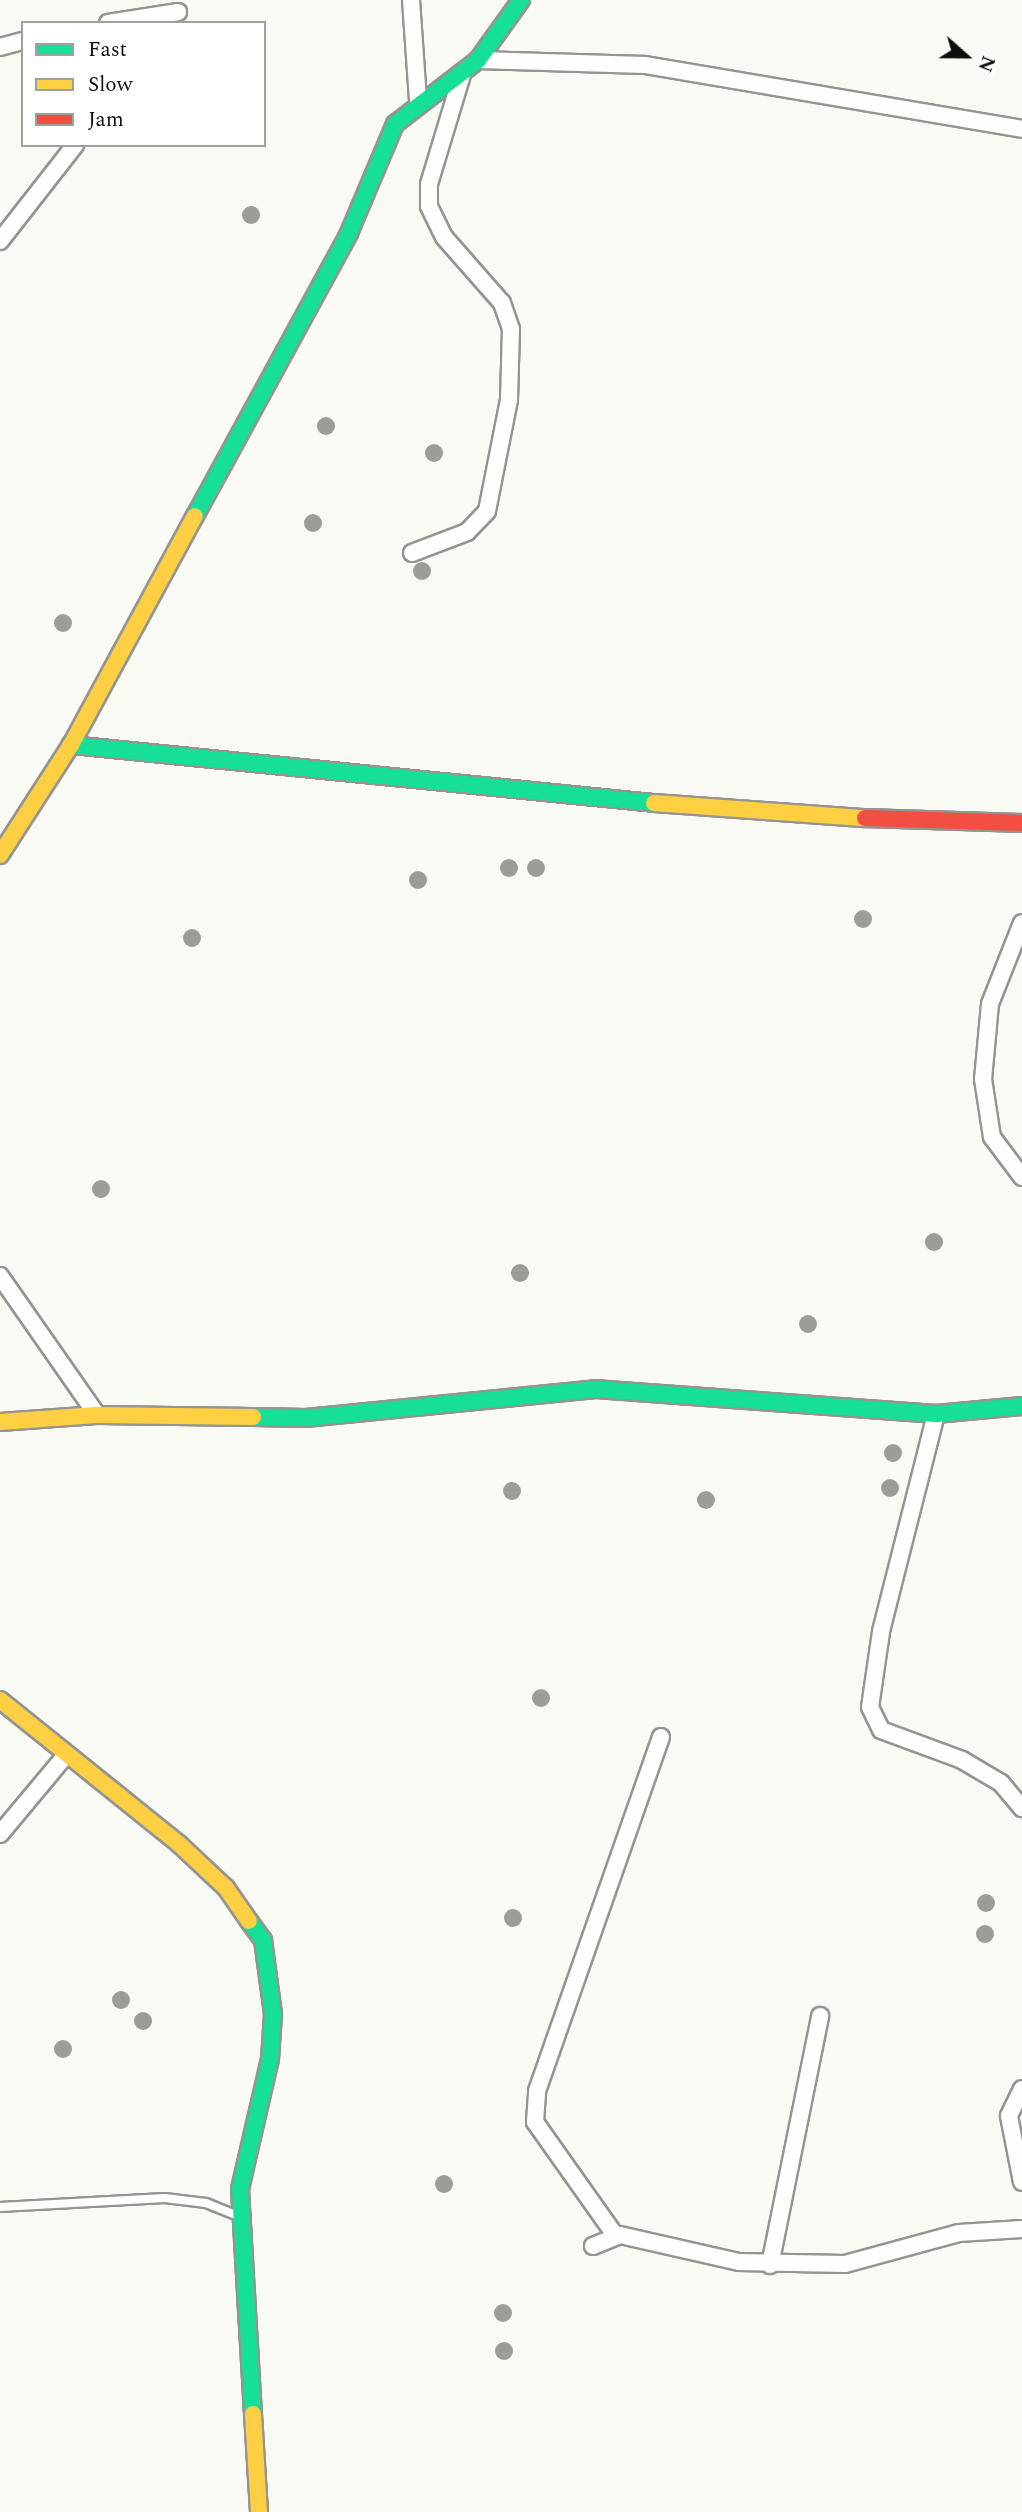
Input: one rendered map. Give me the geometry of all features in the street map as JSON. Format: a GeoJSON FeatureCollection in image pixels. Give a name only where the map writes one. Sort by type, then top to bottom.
{"type":"FeatureCollection","features":[{"type":"Feature","properties":{"kind":"street"},"geometry":{"type":"LineString","coordinates":[[411,0],[418,100]]}},
{"type":"Feature","properties":{"kind":"street"},"geometry":{"type":"LineString","coordinates":[[0,855],[71,745],[349,233],[395,124],[418,100],[462,75],[478,60],[504,32],[521,0]]}},
{"type":"Feature","properties":{"kind":"street"},"geometry":{"type":"LineString","coordinates":[[120,21],[179,11]]}},
{"type":"Feature","properties":{"kind":"street"},"geometry":{"type":"LineString","coordinates":[[0,47],[21,42]]}},
{"type":"Feature","properties":{"kind":"street"},"geometry":{"type":"LineString","coordinates":[[478,60],[645,65],[1022,129]]}},
{"type":"Feature","properties":{"kind":"street"},"geometry":{"type":"LineString","coordinates":[[412,553],[467,532],[487,511],[509,400],[511,329],[502,303],[444,237],[429,206],[429,184],[462,75]]}},
{"type":"Feature","properties":{"kind":"street"},"geometry":{"type":"LineString","coordinates":[[0,241],[73,147]]}},
{"type":"Feature","properties":{"kind":"street"},"geometry":{"type":"LineString","coordinates":[[71,745],[770,815],[1022,823]]}},
{"type":"Feature","properties":{"kind":"street"},"geometry":{"type":"LineString","coordinates":[[1022,923],[990,1004],[984,1079],[992,1137],[1022,1177]]}},
{"type":"Feature","properties":{"kind":"street"},"geometry":{"type":"LineString","coordinates":[[0,1276],[97,1415]]}},
{"type":"Feature","properties":{"kind":"street"},"geometry":{"type":"LineString","coordinates":[[0,1422],[97,1415],[306,1418],[596,1389],[936,1414],[1022,1406]]}},
{"type":"Feature","properties":{"kind":"street"},"geometry":{"type":"LineString","coordinates":[[936,1414],[881,1632],[870,1707],[881,1730],[962,1760],[1001,1783],[1022,1808]]}},
{"type":"Feature","properties":{"kind":"street"},"geometry":{"type":"LineString","coordinates":[[0,1700],[226,1888],[263,1940],[271,1986],[270,2059],[247,2142],[241,2218],[259,2512]]}},
{"type":"Feature","properties":{"kind":"street"},"geometry":{"type":"LineString","coordinates":[[615,2235],[535,2122],[537,2091],[661,1737]]}},
{"type":"Feature","properties":{"kind":"street"},"geometry":{"type":"LineString","coordinates":[[0,1834],[66,1755]]}},
{"type":"Feature","properties":{"kind":"street"},"geometry":{"type":"LineString","coordinates":[[770,2265],[820,2016]]}},
{"type":"Feature","properties":{"kind":"street"},"geometry":{"type":"LineString","coordinates":[[1022,2089],[1009,2116],[1022,2182]]}},
{"type":"Feature","properties":{"kind":"street"},"geometry":{"type":"LineString","coordinates":[[593,2246],[615,2235],[770,2265],[845,2264],[959,2233],[1022,2229]]}},
{"type":"Feature","properties":{"kind":"lane"},"geometry":{"type":"LineString","coordinates":[[0,2207],[165,2199],[206,2203],[241,2218]]}},
{"type":"Feature","properties":{"kind":"building"},"geometry":{"type":"Polygon","coordinates":[[[251,206],[257,209],[260,215],[257,221],[251,224],[245,221],[242,215],[245,209],[251,206]]]}},
{"type":"Feature","properties":{"kind":"building"},"geometry":{"type":"Polygon","coordinates":[[[326,417],[332,420],[335,426],[332,432],[326,435],[320,432],[317,426],[320,420],[326,417]]]}},
{"type":"Feature","properties":{"kind":"building"},"geometry":{"type":"Polygon","coordinates":[[[434,444],[440,447],[443,453],[440,459],[434,462],[428,459],[425,453],[428,447],[434,444]]]}},
{"type":"Feature","properties":{"kind":"building"},"geometry":{"type":"Polygon","coordinates":[[[313,514],[319,517],[322,523],[319,529],[313,532],[307,529],[304,523],[307,517],[313,514]]]}},
{"type":"Feature","properties":{"kind":"building"},"geometry":{"type":"Polygon","coordinates":[[[422,562],[428,565],[431,571],[428,577],[422,580],[416,577],[413,571],[416,565],[422,562]]]}},
{"type":"Feature","properties":{"kind":"building"},"geometry":{"type":"Polygon","coordinates":[[[63,614],[69,617],[72,623],[69,629],[63,632],[57,629],[54,623],[57,617],[63,614]]]}},
{"type":"Feature","properties":{"kind":"building"},"geometry":{"type":"Polygon","coordinates":[[[509,859],[515,862],[518,868],[515,874],[509,877],[503,874],[500,868],[503,862],[509,859]]]}},
{"type":"Feature","properties":{"kind":"building"},"geometry":{"type":"Polygon","coordinates":[[[536,859],[542,862],[545,868],[542,874],[536,877],[530,874],[527,868],[530,862],[536,859]]]}},
{"type":"Feature","properties":{"kind":"building"},"geometry":{"type":"Polygon","coordinates":[[[418,871],[424,874],[427,880],[424,886],[418,889],[412,886],[409,880],[412,874],[418,871]]]}},
{"type":"Feature","properties":{"kind":"building"},"geometry":{"type":"Polygon","coordinates":[[[863,910],[869,913],[872,919],[869,925],[863,928],[857,925],[854,919],[857,913],[863,910]]]}},
{"type":"Feature","properties":{"kind":"building"},"geometry":{"type":"Polygon","coordinates":[[[192,929],[198,932],[201,938],[198,944],[192,947],[186,944],[183,938],[186,932],[192,929]]]}},
{"type":"Feature","properties":{"kind":"building"},"geometry":{"type":"Polygon","coordinates":[[[101,1180],[107,1183],[110,1189],[107,1195],[101,1198],[95,1195],[92,1189],[95,1183],[101,1180]]]}},
{"type":"Feature","properties":{"kind":"building"},"geometry":{"type":"Polygon","coordinates":[[[934,1233],[940,1236],[943,1242],[940,1248],[934,1251],[928,1248],[925,1242],[928,1236],[934,1233]]]}},
{"type":"Feature","properties":{"kind":"building"},"geometry":{"type":"Polygon","coordinates":[[[520,1264],[526,1267],[529,1273],[526,1279],[520,1282],[514,1279],[511,1273],[514,1267],[520,1264]]]}},
{"type":"Feature","properties":{"kind":"building"},"geometry":{"type":"Polygon","coordinates":[[[808,1315],[814,1318],[817,1324],[814,1330],[808,1333],[802,1330],[799,1324],[802,1318],[808,1315]]]}},
{"type":"Feature","properties":{"kind":"building"},"geometry":{"type":"Polygon","coordinates":[[[893,1444],[899,1447],[902,1453],[899,1459],[893,1462],[887,1459],[884,1453],[887,1447],[893,1444]]]}},
{"type":"Feature","properties":{"kind":"building"},"geometry":{"type":"Polygon","coordinates":[[[890,1479],[896,1482],[899,1488],[896,1494],[890,1497],[884,1494],[881,1488],[884,1482],[890,1479]]]}},
{"type":"Feature","properties":{"kind":"building"},"geometry":{"type":"Polygon","coordinates":[[[512,1482],[518,1485],[521,1491],[518,1497],[512,1500],[506,1497],[503,1491],[506,1485],[512,1482]]]}},
{"type":"Feature","properties":{"kind":"building"},"geometry":{"type":"Polygon","coordinates":[[[706,1491],[712,1494],[715,1500],[712,1506],[706,1509],[700,1506],[697,1500],[700,1494],[706,1491]]]}},
{"type":"Feature","properties":{"kind":"building"},"geometry":{"type":"Polygon","coordinates":[[[541,1689],[547,1692],[550,1698],[547,1704],[541,1707],[535,1704],[532,1698],[535,1692],[541,1689]]]}},
{"type":"Feature","properties":{"kind":"building"},"geometry":{"type":"Polygon","coordinates":[[[986,1894],[992,1897],[995,1903],[992,1909],[986,1912],[980,1909],[977,1903],[980,1897],[986,1894]]]}},
{"type":"Feature","properties":{"kind":"building"},"geometry":{"type":"Polygon","coordinates":[[[513,1909],[519,1912],[522,1918],[519,1924],[513,1927],[507,1924],[504,1918],[507,1912],[513,1909]]]}},
{"type":"Feature","properties":{"kind":"building"},"geometry":{"type":"Polygon","coordinates":[[[985,1925],[991,1928],[994,1934],[991,1940],[985,1943],[979,1940],[976,1934],[979,1928],[985,1925]]]}},
{"type":"Feature","properties":{"kind":"building"},"geometry":{"type":"Polygon","coordinates":[[[121,1991],[127,1994],[130,2000],[127,2006],[121,2009],[115,2006],[112,2000],[115,1994],[121,1991]]]}},
{"type":"Feature","properties":{"kind":"building"},"geometry":{"type":"Polygon","coordinates":[[[143,2012],[149,2015],[152,2021],[149,2027],[143,2030],[137,2027],[134,2021],[137,2015],[143,2012]]]}},
{"type":"Feature","properties":{"kind":"building"},"geometry":{"type":"Polygon","coordinates":[[[63,2040],[69,2043],[72,2049],[69,2055],[63,2058],[57,2055],[54,2049],[57,2043],[63,2040]]]}},
{"type":"Feature","properties":{"kind":"building"},"geometry":{"type":"Polygon","coordinates":[[[444,2175],[450,2178],[453,2184],[450,2190],[444,2193],[438,2190],[435,2184],[438,2178],[444,2175]]]}},
{"type":"Feature","properties":{"kind":"building"},"geometry":{"type":"Polygon","coordinates":[[[503,2304],[509,2307],[512,2313],[509,2319],[503,2322],[497,2319],[494,2313],[497,2307],[503,2304]]]}},
{"type":"Feature","properties":{"kind":"building"},"geometry":{"type":"Polygon","coordinates":[[[504,2342],[510,2345],[513,2351],[510,2357],[504,2360],[498,2357],[495,2351],[498,2345],[504,2342]]]}},
{"type":"Feature","properties":{"kind":"traffic: fast"},"geometry":{"type":"LineString","coordinates":[[195,516],[349,233],[395,124],[478,60],[521,0]]}},
{"type":"Feature","properties":{"kind":"traffic: fast"},"geometry":{"type":"LineString","coordinates":[[71,745],[654,803]]}},
{"type":"Feature","properties":{"kind":"traffic: fast"},"geometry":{"type":"LineString","coordinates":[[253,1417],[306,1418],[596,1389],[936,1414],[1022,1406]]}},
{"type":"Feature","properties":{"kind":"traffic: fast"},"geometry":{"type":"LineString","coordinates":[[249,1921],[263,1940],[273,2014],[270,2059],[240,2189],[253,2414]]}},
{"type":"Feature","properties":{"kind":"traffic: slow"},"geometry":{"type":"LineString","coordinates":[[0,855],[71,745],[195,516]]}},
{"type":"Feature","properties":{"kind":"traffic: slow"},"geometry":{"type":"LineString","coordinates":[[654,803],[865,818]]}},
{"type":"Feature","properties":{"kind":"traffic: slow"},"geometry":{"type":"LineString","coordinates":[[0,1422],[97,1415],[253,1417]]}},
{"type":"Feature","properties":{"kind":"traffic: slow"},"geometry":{"type":"LineString","coordinates":[[0,1700],[179,1844],[226,1888],[249,1921]]}},
{"type":"Feature","properties":{"kind":"traffic: slow"},"geometry":{"type":"LineString","coordinates":[[253,2414],[259,2512]]}},
{"type":"Feature","properties":{"kind":"traffic: jam"},"geometry":{"type":"LineString","coordinates":[[865,818],[1022,823]]}}]}
